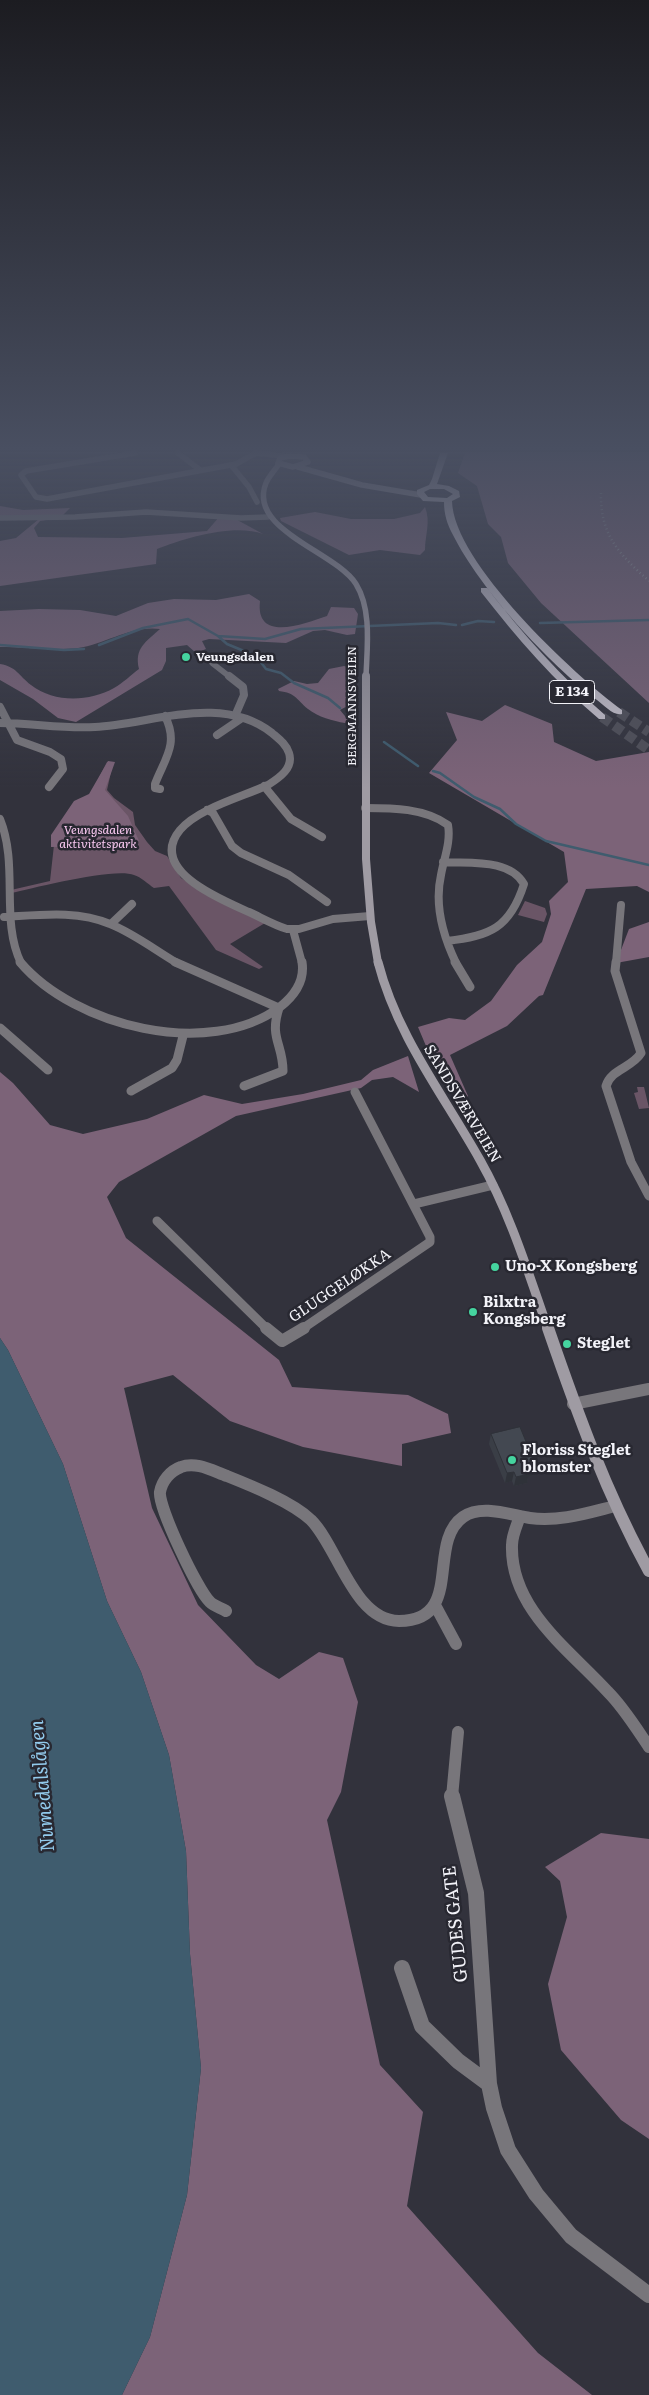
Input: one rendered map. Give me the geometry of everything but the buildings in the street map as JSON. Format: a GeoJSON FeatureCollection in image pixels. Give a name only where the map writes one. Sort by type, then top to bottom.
{"type":"FeatureCollection","features":[{"type":"Feature","properties":{"kind":"highway","name":"E 134"},"geometry":{"type":"LineString","coordinates":[[465,565],[544,664],[566,687],[602,717]]}},
{"type":"Feature","properties":{"kind":"highway","name":"E 134"},"geometry":{"type":"LineString","coordinates":[[476,565],[551,655],[581,683],[619,712]]}},
{"type":"Feature","properties":{"kind":"main road","name":"BERGMANNSVEIEN"},"geometry":{"type":"LineString","coordinates":[[338,565],[355,580],[362,594],[365,624],[365,864],[370,916],[384,987]]}},
{"type":"Feature","properties":{"kind":"main road","name":"SANDSVÆRVEIEN"},"geometry":{"type":"LineString","coordinates":[[384,987],[410,1047],[465,1132],[493,1185],[514,1235],[591,1455],[649,1571]]}},
{"type":"Feature","properties":{"kind":"street"},"geometry":{"type":"LineString","coordinates":[[212,663],[243,687],[244,696],[238,717],[217,735]]}},
{"type":"Feature","properties":{"kind":"street"},"geometry":{"type":"LineString","coordinates":[[0,707],[17,740],[50,752],[61,760],[63,769],[49,787]]}},
{"type":"Feature","properties":{"kind":"street"},"geometry":{"type":"LineString","coordinates":[[0,723],[94,727],[195,712],[238,717],[259,724],[285,744],[290,755],[286,772],[264,786],[207,810],[186,824],[174,838],[171,854],[178,868],[196,884],[245,910],[293,930],[338,918],[370,916]]}},
{"type":"Feature","properties":{"kind":"street"},"geometry":{"type":"LineString","coordinates":[[160,789],[155,788],[155,784],[170,751],[174,736],[165,716]]}},
{"type":"Feature","properties":{"kind":"street"},"geometry":{"type":"LineString","coordinates":[[264,786],[291,819],[322,837]]}},
{"type":"Feature","properties":{"kind":"street"},"geometry":{"type":"LineString","coordinates":[[365,808],[401,810],[444,821],[450,827],[439,894],[441,918],[447,940],[460,972],[470,987]]}},
{"type":"Feature","properties":{"kind":"street"},"geometry":{"type":"LineString","coordinates":[[207,810],[213,813],[232,846],[283,871],[327,902]]}},
{"type":"Feature","properties":{"kind":"street"},"geometry":{"type":"LineString","coordinates":[[0,819],[5,851],[2,870],[4,917],[8,948],[28,971],[70,1002],[136,1026],[183,1036],[230,1031],[259,1021],[279,1008],[295,991],[303,973],[302,962],[293,930]]}},
{"type":"Feature","properties":{"kind":"street"},"geometry":{"type":"LineString","coordinates":[[443,862],[504,867],[514,871],[524,884],[507,917],[495,932],[478,937],[447,940]]}},
{"type":"Feature","properties":{"kind":"street"},"geometry":{"type":"LineString","coordinates":[[111,924],[132,904]]}},
{"type":"Feature","properties":{"kind":"street"},"geometry":{"type":"LineString","coordinates":[[621,905],[615,971],[641,1053],[635,1062],[610,1077],[606,1083],[631,1162],[647,1186],[649,1196]]}},
{"type":"Feature","properties":{"kind":"street"},"geometry":{"type":"LineString","coordinates":[[4,917],[60,914],[83,916],[111,924],[183,967],[279,1008]]}},
{"type":"Feature","properties":{"kind":"street"},"geometry":{"type":"LineString","coordinates":[[244,1086],[283,1071],[284,1062],[276,1045],[273,1027],[279,1008]]}},
{"type":"Feature","properties":{"kind":"street"},"geometry":{"type":"LineString","coordinates":[[0,1028],[48,1070]]}},
{"type":"Feature","properties":{"kind":"street"},"geometry":{"type":"LineString","coordinates":[[131,1091],[137,1084],[171,1069],[177,1062],[183,1036]]}},
{"type":"Feature","properties":{"kind":"street"},"geometry":{"type":"LineString","coordinates":[[355,1092],[414,1204],[493,1185]]}},
{"type":"Feature","properties":{"kind":"street","name":"GLUGGELØKKA"},"geometry":{"type":"LineString","coordinates":[[157,1221],[276,1338],[282,1341],[428,1245],[430,1238],[414,1204]]}},
{"type":"Feature","properties":{"kind":"street"},"geometry":{"type":"LineString","coordinates":[[572,1404],[649,1389]]}},
{"type":"Feature","properties":{"kind":"street"},"geometry":{"type":"LineString","coordinates":[[226,1610],[209,1601],[199,1588],[165,1511],[160,1495],[164,1482],[171,1472],[190,1465],[216,1472],[287,1505],[310,1519],[325,1537],[370,1610],[396,1621],[414,1620],[427,1614],[435,1605],[443,1577],[448,1538],[453,1527],[464,1516],[489,1511],[542,1519],[570,1517],[616,1506]]}},
{"type":"Feature","properties":{"kind":"street"},"geometry":{"type":"LineString","coordinates":[[520,1516],[513,1539],[512,1552],[515,1569],[529,1600],[538,1616],[566,1651],[603,1686],[627,1714],[649,1747]]}},
{"type":"Feature","properties":{"kind":"street"},"geometry":{"type":"LineString","coordinates":[[435,1605],[456,1644]]}},
{"type":"Feature","properties":{"kind":"street","name":"GUDES GATE"},"geometry":{"type":"LineString","coordinates":[[458,1732],[451,1786],[452,1803],[471,1866],[476,1893],[489,2084],[494,2108],[508,2150],[536,2194],[571,2236],[649,2295]]}},
{"type":"Feature","properties":{"kind":"street"},"geometry":{"type":"LineString","coordinates":[[402,1968],[422,2026],[458,2061],[489,2084]]}},
{"type":"Feature","properties":{"kind":"green space"},"geometry":{"type":"Polygon","coordinates":[[[0,565],[151,565],[0,586],[0,565]]]}},
{"type":"Feature","properties":{"kind":"green space"},"geometry":{"type":"Polygon","coordinates":[[[509,565],[649,565],[649,703],[541,603],[509,565]]]}},
{"type":"Feature","properties":{"kind":"green space"},"geometry":{"type":"Polygon","coordinates":[[[249,594],[260,601],[261,614],[265,622],[273,626],[295,626],[318,619],[327,616],[331,607],[354,608],[358,614],[355,634],[347,635],[325,630],[313,631],[286,643],[209,639],[202,641],[206,649],[196,653],[187,645],[166,648],[166,661],[162,670],[76,722],[58,718],[33,699],[0,680],[0,664],[14,669],[31,685],[50,695],[61,698],[83,698],[104,693],[117,686],[139,669],[138,656],[142,646],[160,629],[129,632],[78,648],[0,647],[0,611],[39,609],[80,610],[116,616],[148,603],[174,599],[216,600],[249,594]]]}},
{"type":"Feature","properties":{"kind":"green space"},"geometry":{"type":"Polygon","coordinates":[[[344,666],[351,668],[354,672],[350,697],[353,703],[340,710],[349,721],[345,723],[316,714],[292,695],[278,689],[294,681],[307,684],[318,683],[329,669],[344,666]]]}},
{"type":"Feature","properties":{"kind":"green space"},"geometry":{"type":"Polygon","coordinates":[[[505,705],[552,724],[554,742],[596,761],[649,752],[649,892],[637,886],[586,889],[543,995],[539,996],[507,1026],[450,1055],[468,1096],[461,1104],[426,1046],[418,1027],[449,1018],[465,1020],[491,1001],[517,965],[542,942],[551,914],[549,901],[568,882],[564,852],[429,773],[457,740],[446,712],[482,721],[505,705]]]}},
{"type":"Feature","properties":{"kind":"green space"},"geometry":{"type":"Polygon","coordinates":[[[108,761],[115,762],[105,790],[128,816],[139,841],[127,846],[51,847],[51,835],[74,801],[89,794],[108,761]]]}},
{"type":"Feature","properties":{"kind":"green space","name":"Veungsdalen aktivitetspark"},"geometry":{"type":"Polygon","coordinates":[[[107,762],[113,763],[107,790],[114,798],[133,812],[135,825],[147,842],[155,851],[167,856],[181,878],[214,899],[265,923],[230,944],[263,967],[259,969],[216,950],[169,886],[154,888],[134,875],[124,873],[93,876],[11,893],[11,890],[50,881],[55,836],[90,795],[107,762]]]}},
{"type":"Feature","properties":{"kind":"green space"},"geometry":{"type":"Polygon","coordinates":[[[525,901],[545,908],[547,914],[544,922],[518,915],[525,901]]]}},
{"type":"Feature","properties":{"kind":"green space"},"geometry":{"type":"Polygon","coordinates":[[[649,922],[649,957],[616,963],[629,929],[649,922]]]}},
{"type":"Feature","properties":{"kind":"green space"},"geometry":{"type":"Polygon","coordinates":[[[408,1056],[419,1092],[393,1077],[372,1080],[361,1088],[236,1116],[119,1182],[107,1197],[126,1238],[279,1360],[292,1387],[408,1395],[448,1414],[451,1433],[402,1444],[402,1466],[303,1447],[230,1421],[173,1375],[124,1388],[152,1508],[198,1605],[256,1665],[279,1679],[319,1652],[343,1658],[358,1702],[341,1792],[327,1820],[380,2065],[423,2112],[407,2206],[538,2353],[592,2395],[122,2395],[150,2337],[187,2195],[201,2068],[190,1954],[186,1851],[169,1755],[141,1672],[107,1601],[63,1464],[8,1350],[0,1338],[0,1072],[13,1083],[50,1125],[83,1134],[147,1119],[204,1095],[242,1104],[303,1094],[361,1080],[373,1070],[408,1056]]]}},
{"type":"Feature","properties":{"kind":"green space"},"geometry":{"type":"Polygon","coordinates":[[[637,1087],[644,1087],[649,1108],[639,1109],[634,1093],[638,1092],[637,1087]]]}},
{"type":"Feature","properties":{"kind":"green space"},"geometry":{"type":"Polygon","coordinates":[[[601,1833],[649,1839],[649,2139],[621,2120],[561,2050],[548,1984],[567,1917],[560,1881],[545,1867],[601,1833]]]}},
{"type":"Feature","properties":{"kind":"water","name":"Numedalslågen"},"geometry":{"type":"Polygon","coordinates":[[[0,1338],[8,1350],[63,1464],[107,1601],[141,1672],[169,1755],[186,1851],[190,1954],[201,2068],[187,2195],[150,2337],[122,2395],[0,2395],[0,1338]]]}},
{"type":"Feature","properties":{"kind":"waterway"},"geometry":{"type":"LineString","coordinates":[[99,645],[143,628],[188,619],[218,636]]}},
{"type":"Feature","properties":{"kind":"waterway"},"geometry":{"type":"LineString","coordinates":[[540,623],[649,620]]}},
{"type":"Feature","properties":{"kind":"waterway"},"geometry":{"type":"LineString","coordinates":[[462,625],[478,621],[494,622]]}},
{"type":"Feature","properties":{"kind":"waterway"},"geometry":{"type":"LineString","coordinates":[[218,636],[265,639],[301,629],[438,623],[456,625]]}},
{"type":"Feature","properties":{"kind":"waterway"},"geometry":{"type":"LineString","coordinates":[[218,636],[227,644],[256,656],[266,669],[281,673],[294,683],[328,698],[340,708]]}},
{"type":"Feature","properties":{"kind":"waterway"},"geometry":{"type":"LineString","coordinates":[[0,645],[64,650],[84,649]]}},
{"type":"Feature","properties":{"kind":"waterway"},"geometry":{"type":"LineString","coordinates":[[384,742],[418,766]]}},
{"type":"Feature","properties":{"kind":"waterway"},"geometry":{"type":"LineString","coordinates":[[433,771],[440,773],[474,797],[500,809],[516,824],[546,841],[649,865]]}},
{"type":"Feature","properties":{"kind":"tunnel"},"geometry":{"type":"LineString","coordinates":[[619,712],[649,732]]}},
{"type":"Feature","properties":{"kind":"tunnel"},"geometry":{"type":"LineString","coordinates":[[602,717],[649,750]]}},
{"type":"Feature","properties":{"kind":"railway"},"geometry":{"type":"LineString","coordinates":[[632,565],[649,581]]}},
{"type":"Feature","properties":{"kind":"place","name":"Veungsdalen"},"geometry":{"type":"Point","coordinates":[186,657]}},
{"type":"Feature","properties":{"kind":"place","name":"Uno-X Kongsberg"},"geometry":{"type":"Point","coordinates":[495,1267]}},
{"type":"Feature","properties":{"kind":"place","name":"Bilxtra Kongsberg"},"geometry":{"type":"Point","coordinates":[473,1312]}},
{"type":"Feature","properties":{"kind":"place","name":"Steglet"},"geometry":{"type":"Point","coordinates":[567,1344]}},
{"type":"Feature","properties":{"kind":"place","name":"Floriss Steglet blomster"},"geometry":{"type":"Point","coordinates":[512,1460]}}]}
